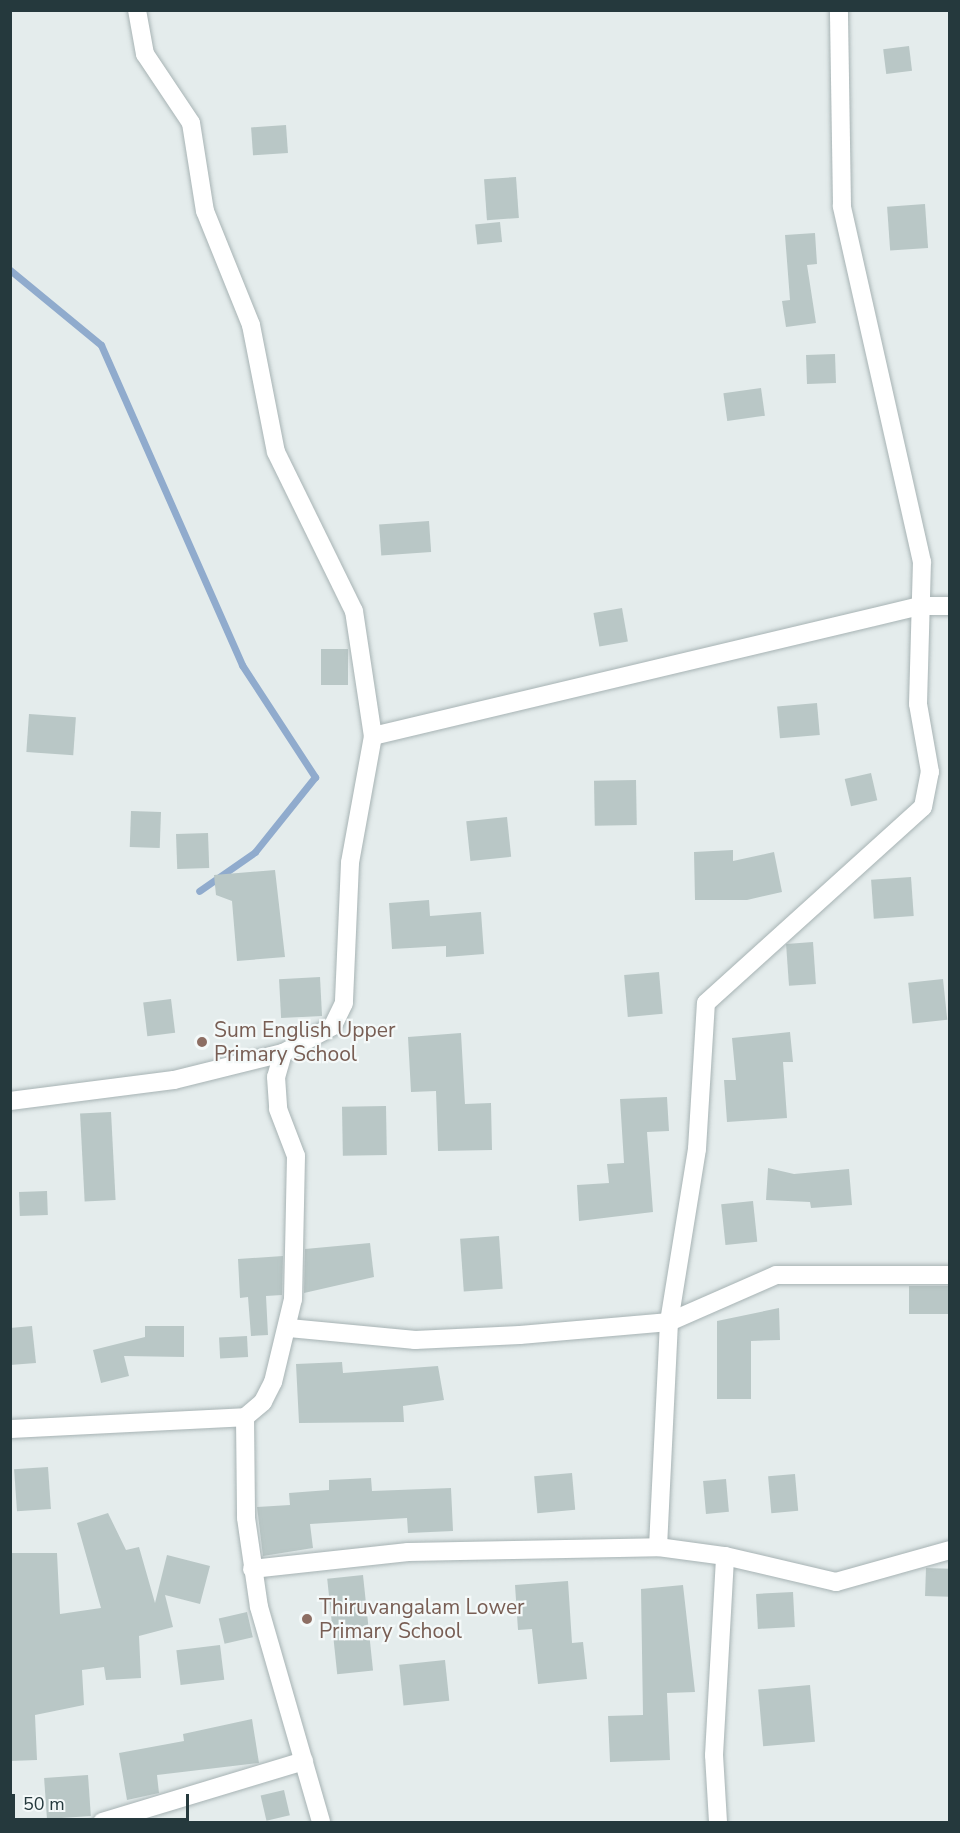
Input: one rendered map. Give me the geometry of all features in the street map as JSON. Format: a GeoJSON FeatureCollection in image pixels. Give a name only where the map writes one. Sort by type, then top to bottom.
{"type":"FeatureCollection","features":[{"type":"Feature","properties":{"kind":"street"},"geometry":{"type":"LineString","coordinates":[[10,1101],[174,1080],[283,1053],[333,1026],[344,1003],[350,863],[373,736],[354,611],[276,452],[251,325],[205,211],[191,123],[144,54],[137,10]]}},
{"type":"Feature","properties":{"kind":"street"},"geometry":{"type":"LineString","coordinates":[[658,1547],[669,1322],[697,1149],[706,1003],[923,807],[930,772],[918,704],[922,562],[842,206],[839,10]]}},
{"type":"Feature","properties":{"kind":"street"},"geometry":{"type":"LineString","coordinates":[[373,736],[920,606],[950,606]]}},
{"type":"Feature","properties":{"kind":"street"},"geometry":{"type":"LineString","coordinates":[[10,1429],[245,1417],[263,1402],[289,1328],[296,1156],[278,1109],[276,1077],[283,1053]]}},
{"type":"Feature","properties":{"kind":"street"},"geometry":{"type":"LineString","coordinates":[[289,1328],[415,1340],[669,1322],[776,1275],[950,1275]]}},
{"type":"Feature","properties":{"kind":"street"},"geometry":{"type":"LineString","coordinates":[[245,1417],[252,1569],[321,1822]]}},
{"type":"Feature","properties":{"kind":"street"},"geometry":{"type":"LineString","coordinates":[[252,1569],[408,1552],[658,1547],[725,1556],[836,1582],[950,1550]]}},
{"type":"Feature","properties":{"kind":"street"},"geometry":{"type":"LineString","coordinates":[[718,1822],[714,1755],[725,1556]]}},
{"type":"Feature","properties":{"kind":"street"},"geometry":{"type":"LineString","coordinates":[[102,1822],[304,1761]]}},
{"type":"Feature","properties":{"kind":"building"},"geometry":{"type":"Polygon","coordinates":[[[909,46],[912,71],[886,74],[883,49],[909,46]]]}},
{"type":"Feature","properties":{"kind":"building"},"geometry":{"type":"Polygon","coordinates":[[[286,125],[288,153],[253,155],[251,127],[286,125]]]}},
{"type":"Feature","properties":{"kind":"building"},"geometry":{"type":"Polygon","coordinates":[[[516,177],[519,218],[487,220],[484,179],[516,177]]]}},
{"type":"Feature","properties":{"kind":"building"},"geometry":{"type":"Polygon","coordinates":[[[925,204],[928,248],[890,251],[887,207],[925,204]]]}},
{"type":"Feature","properties":{"kind":"building"},"geometry":{"type":"Polygon","coordinates":[[[500,222],[502,242],[477,245],[475,225],[500,222]]]}},
{"type":"Feature","properties":{"kind":"building"},"geometry":{"type":"Polygon","coordinates":[[[815,233],[817,264],[807,265],[816,323],[786,327],[782,301],[790,300],[785,235],[815,233]]]}},
{"type":"Feature","properties":{"kind":"building"},"geometry":{"type":"Polygon","coordinates":[[[835,354],[836,383],[807,384],[806,355],[835,354]]]}},
{"type":"Feature","properties":{"kind":"building"},"geometry":{"type":"Polygon","coordinates":[[[761,388],[765,416],[727,421],[723,393],[761,388]]]}},
{"type":"Feature","properties":{"kind":"building"},"geometry":{"type":"Polygon","coordinates":[[[429,521],[431,552],[381,555],[379,524],[429,521]]]}},
{"type":"Feature","properties":{"kind":"building"},"geometry":{"type":"Polygon","coordinates":[[[622,608],[628,641],[599,647],[593,613],[622,608]]]}},
{"type":"Feature","properties":{"kind":"building"},"geometry":{"type":"Polygon","coordinates":[[[321,649],[348,649],[348,685],[321,685],[321,649]]]}},
{"type":"Feature","properties":{"kind":"building"},"geometry":{"type":"Polygon","coordinates":[[[817,703],[820,735],[780,738],[777,706],[817,703]]]}},
{"type":"Feature","properties":{"kind":"building"},"geometry":{"type":"Polygon","coordinates":[[[29,714],[76,717],[73,755],[26,752],[29,714]]]}},
{"type":"Feature","properties":{"kind":"building"},"geometry":{"type":"Polygon","coordinates":[[[871,773],[877,800],[851,806],[845,779],[871,773]]]}},
{"type":"Feature","properties":{"kind":"building"},"geometry":{"type":"Polygon","coordinates":[[[636,780],[637,825],[595,826],[594,781],[636,780]]]}},
{"type":"Feature","properties":{"kind":"building"},"geometry":{"type":"Polygon","coordinates":[[[131,811],[161,812],[160,848],[130,847],[131,811]]]}},
{"type":"Feature","properties":{"kind":"building"},"geometry":{"type":"Polygon","coordinates":[[[507,817],[511,857],[470,861],[466,821],[507,817]]]}},
{"type":"Feature","properties":{"kind":"building"},"geometry":{"type":"Polygon","coordinates":[[[208,833],[209,868],[177,869],[176,834],[208,833]]]}},
{"type":"Feature","properties":{"kind":"building"},"geometry":{"type":"Polygon","coordinates":[[[733,850],[733,861],[774,852],[782,892],[747,900],[695,900],[694,852],[733,850]]]}},
{"type":"Feature","properties":{"kind":"building"},"geometry":{"type":"Polygon","coordinates":[[[275,870],[285,957],[237,961],[232,901],[216,895],[214,875],[275,870]]]}},
{"type":"Feature","properties":{"kind":"building"},"geometry":{"type":"Polygon","coordinates":[[[911,877],[914,916],[874,919],[871,880],[911,877]]]}},
{"type":"Feature","properties":{"kind":"building"},"geometry":{"type":"Polygon","coordinates":[[[429,900],[430,916],[481,912],[484,954],[446,957],[446,946],[392,949],[389,903],[429,900]]]}},
{"type":"Feature","properties":{"kind":"building"},"geometry":{"type":"Polygon","coordinates":[[[813,942],[816,984],[789,986],[786,944],[813,942]]]}},
{"type":"Feature","properties":{"kind":"building"},"geometry":{"type":"Polygon","coordinates":[[[659,972],[663,1014],[628,1017],[624,975],[659,972]]]}},
{"type":"Feature","properties":{"kind":"building"},"geometry":{"type":"Polygon","coordinates":[[[320,977],[322,1016],[281,1018],[279,979],[320,977]]]}},
{"type":"Feature","properties":{"kind":"building"},"geometry":{"type":"Polygon","coordinates":[[[943,979],[947,1020],[912,1023],[908,983],[943,979]]]}},
{"type":"Feature","properties":{"kind":"building","name":"Sum English Upper Primary School"},"geometry":{"type":"Polygon","coordinates":[[[171,999],[175,1033],[147,1036],[143,1002],[171,999]]]}},
{"type":"Feature","properties":{"kind":"building"},"geometry":{"type":"Polygon","coordinates":[[[790,1032],[793,1062],[783,1062],[787,1118],[727,1122],[724,1080],[736,1080],[732,1038],[790,1032]]]}},
{"type":"Feature","properties":{"kind":"building"},"geometry":{"type":"Polygon","coordinates":[[[461,1033],[465,1104],[491,1103],[492,1150],[438,1151],[436,1091],[411,1092],[408,1037],[461,1033]]]}},
{"type":"Feature","properties":{"kind":"building"},"geometry":{"type":"Polygon","coordinates":[[[667,1097],[669,1131],[647,1132],[653,1212],[579,1221],[577,1185],[609,1183],[607,1164],[624,1163],[620,1099],[667,1097]]]}},
{"type":"Feature","properties":{"kind":"building"},"geometry":{"type":"Polygon","coordinates":[[[386,1106],[387,1155],[343,1156],[342,1107],[386,1106]]]}},
{"type":"Feature","properties":{"kind":"building"},"geometry":{"type":"Polygon","coordinates":[[[111,1112],[116,1200],[85,1202],[80,1114],[111,1112]]]}},
{"type":"Feature","properties":{"kind":"building"},"geometry":{"type":"Polygon","coordinates":[[[768,1168],[794,1174],[849,1169],[852,1205],[811,1208],[810,1202],[766,1200],[768,1168]]]}},
{"type":"Feature","properties":{"kind":"building"},"geometry":{"type":"Polygon","coordinates":[[[47,1191],[48,1215],[20,1216],[19,1192],[47,1191]]]}},
{"type":"Feature","properties":{"kind":"building"},"geometry":{"type":"Polygon","coordinates":[[[753,1201],[757,1242],[725,1245],[721,1204],[753,1201]]]}},
{"type":"Feature","properties":{"kind":"building"},"geometry":{"type":"Polygon","coordinates":[[[499,1236],[503,1289],[464,1292],[460,1239],[499,1236]]]}},
{"type":"Feature","properties":{"kind":"building"},"geometry":{"type":"Polygon","coordinates":[[[370,1243],[374,1277],[304,1293],[305,1249],[370,1243]]]}},
{"type":"Feature","properties":{"kind":"building"},"geometry":{"type":"Polygon","coordinates":[[[283,1256],[282,1295],[266,1296],[268,1335],[251,1336],[248,1297],[240,1298],[238,1259],[283,1256]]]}},
{"type":"Feature","properties":{"kind":"building"},"geometry":{"type":"Polygon","coordinates":[[[909,1286],[948,1286],[948,1314],[909,1314],[909,1286]]]}},
{"type":"Feature","properties":{"kind":"building"},"geometry":{"type":"Polygon","coordinates":[[[779,1308],[780,1340],[751,1341],[751,1399],[717,1399],[717,1321],[779,1308]]]}},
{"type":"Feature","properties":{"kind":"building"},"geometry":{"type":"Polygon","coordinates":[[[32,1326],[36,1363],[10,1365],[10,1328],[32,1326]]]}},
{"type":"Feature","properties":{"kind":"building"},"geometry":{"type":"Polygon","coordinates":[[[145,1326],[184,1326],[184,1357],[124,1356],[129,1376],[101,1383],[93,1350],[145,1337],[145,1326]]]}},
{"type":"Feature","properties":{"kind":"building"},"geometry":{"type":"Polygon","coordinates":[[[247,1336],[248,1357],[220,1358],[219,1337],[247,1336]]]}},
{"type":"Feature","properties":{"kind":"building"},"geometry":{"type":"Polygon","coordinates":[[[342,1362],[343,1373],[438,1366],[444,1400],[403,1406],[404,1422],[299,1423],[296,1364],[342,1362]]]}},
{"type":"Feature","properties":{"kind":"building"},"geometry":{"type":"Polygon","coordinates":[[[48,1467],[51,1509],[17,1511],[14,1469],[48,1467]]]}},
{"type":"Feature","properties":{"kind":"building"},"geometry":{"type":"Polygon","coordinates":[[[572,1473],[575,1510],[537,1513],[534,1476],[572,1473]]]}},
{"type":"Feature","properties":{"kind":"building"},"geometry":{"type":"Polygon","coordinates":[[[795,1474],[798,1511],[771,1513],[768,1476],[795,1474]]]}},
{"type":"Feature","properties":{"kind":"building"},"geometry":{"type":"Polygon","coordinates":[[[371,1478],[372,1491],[451,1488],[453,1531],[408,1533],[407,1518],[310,1524],[313,1548],[263,1556],[257,1507],[290,1505],[289,1493],[329,1490],[329,1480],[371,1478]]]}},
{"type":"Feature","properties":{"kind":"building"},"geometry":{"type":"Polygon","coordinates":[[[726,1479],[729,1512],[706,1514],[703,1481],[726,1479]]]}},
{"type":"Feature","properties":{"kind":"building"},"geometry":{"type":"Polygon","coordinates":[[[108,1513],[126,1550],[139,1547],[155,1603],[167,1555],[210,1566],[200,1604],[165,1595],[173,1627],[139,1636],[141,1678],[106,1680],[104,1667],[82,1670],[84,1705],[35,1715],[37,1760],[10,1761],[10,1553],[57,1553],[60,1614],[101,1608],[77,1523],[108,1513]]]}},
{"type":"Feature","properties":{"kind":"building"},"geometry":{"type":"Polygon","coordinates":[[[926,1568],[950,1569],[949,1597],[925,1596],[926,1568]]]}},
{"type":"Feature","properties":{"kind":"building"},"geometry":{"type":"Polygon","coordinates":[[[363,1575],[373,1670],[337,1674],[327,1579],[363,1575]]]}},
{"type":"Feature","properties":{"kind":"building"},"geometry":{"type":"Polygon","coordinates":[[[568,1581],[572,1643],[583,1642],[587,1679],[538,1684],[532,1629],[518,1630],[515,1585],[568,1581]]]}},
{"type":"Feature","properties":{"kind":"building"},"geometry":{"type":"Polygon","coordinates":[[[683,1585],[695,1692],[667,1693],[670,1760],[610,1762],[608,1716],[643,1715],[641,1589],[683,1585]]]}},
{"type":"Feature","properties":{"kind":"building"},"geometry":{"type":"Polygon","coordinates":[[[793,1592],[795,1627],[758,1629],[756,1594],[793,1592]]]}},
{"type":"Feature","properties":{"kind":"building"},"geometry":{"type":"Polygon","coordinates":[[[247,1612],[253,1637],[225,1644],[219,1619],[247,1612]]]}},
{"type":"Feature","properties":{"kind":"building"},"geometry":{"type":"Polygon","coordinates":[[[220,1645],[224,1680],[181,1685],[176,1650],[220,1645]]]}},
{"type":"Feature","properties":{"kind":"building"},"geometry":{"type":"Polygon","coordinates":[[[445,1660],[449,1701],[404,1706],[399,1665],[445,1660]]]}},
{"type":"Feature","properties":{"kind":"building"},"geometry":{"type":"Polygon","coordinates":[[[810,1685],[815,1742],[763,1746],[758,1690],[810,1685]]]}},
{"type":"Feature","properties":{"kind":"building"},"geometry":{"type":"Polygon","coordinates":[[[252,1719],[259,1763],[157,1775],[159,1793],[127,1800],[119,1753],[184,1741],[183,1734],[252,1719]]]}},
{"type":"Feature","properties":{"kind":"building"},"geometry":{"type":"Polygon","coordinates":[[[88,1775],[91,1816],[47,1819],[44,1778],[88,1775]]]}},
{"type":"Feature","properties":{"kind":"building"},"geometry":{"type":"Polygon","coordinates":[[[284,1790],[290,1815],[266,1821],[261,1795],[284,1790]]]}},
{"type":"Feature","properties":{"kind":"waterway"},"geometry":{"type":"LineString","coordinates":[[10,270],[101,345],[242,665],[315,777],[255,852],[199,891]]}},
{"type":"Feature","properties":{"kind":"place","name":"Sum English Upper Primary School"},"geometry":{"type":"Point","coordinates":[202,1042]}},
{"type":"Feature","properties":{"kind":"place","name":"Thiruvangalam Lower Primary School"},"geometry":{"type":"Point","coordinates":[307,1619]}}]}
